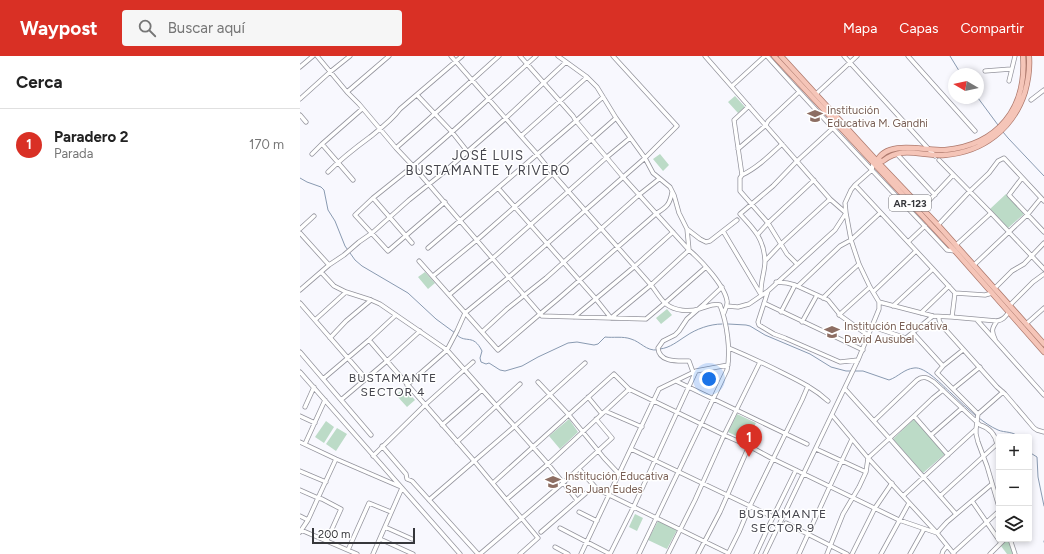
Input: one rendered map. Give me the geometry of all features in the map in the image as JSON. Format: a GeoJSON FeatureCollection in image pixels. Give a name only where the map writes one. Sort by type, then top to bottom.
{"type":"FeatureCollection","features":[{"type":"Feature","properties":{"kind":"main road","name":"AR-123"},"geometry":{"type":"LineString","coordinates":[[774,56],[954,251],[994,291],[1010,304],[1044,344]]}},
{"type":"Feature","properties":{"kind":"main road","name":"AR-123"},"geometry":{"type":"LineString","coordinates":[[781,56],[816,94],[873,164],[922,208],[974,265],[1009,312],[1044,352]]}},
{"type":"Feature","properties":{"kind":"main road"},"geometry":{"type":"LineString","coordinates":[[873,164],[883,162],[891,155],[909,152],[935,156],[954,154],[970,147],[995,131],[1006,120],[1015,106],[1020,92],[1023,76],[1023,56]]}},
{"type":"Feature","properties":{"kind":"main road"},"geometry":{"type":"LineString","coordinates":[[873,164],[879,156],[895,149],[905,147],[929,150],[947,150],[983,144],[994,137],[1005,128],[1014,116],[1022,101],[1027,83],[1030,63],[1029,56]]}},
{"type":"Feature","properties":{"kind":"street"},"geometry":{"type":"LineString","coordinates":[[300,67],[313,56]]}},
{"type":"Feature","properties":{"kind":"street"},"geometry":{"type":"LineString","coordinates":[[317,56],[396,148],[445,202],[542,316],[646,319],[706,268]]}},
{"type":"Feature","properties":{"kind":"street"},"geometry":{"type":"LineString","coordinates":[[300,99],[350,56]]}},
{"type":"Feature","properties":{"kind":"street"},"geometry":{"type":"LineString","coordinates":[[451,56],[651,285],[665,303],[671,307],[686,311],[696,310],[715,304],[720,305],[724,314],[729,348],[727,370],[639,554]]}},
{"type":"Feature","properties":{"kind":"street"},"geometry":{"type":"LineString","coordinates":[[328,172],[338,162],[380,129],[396,115],[400,109],[462,56]]}},
{"type":"Feature","properties":{"kind":"street"},"geometry":{"type":"LineString","coordinates":[[396,148],[500,56]]}},
{"type":"Feature","properties":{"kind":"street"},"geometry":{"type":"LineString","coordinates":[[520,56],[573,116],[623,177],[640,194],[689,250],[699,258],[722,287],[728,302],[724,314]]}},
{"type":"Feature","properties":{"kind":"street"},"geometry":{"type":"LineString","coordinates":[[445,202],[388,251],[355,215],[373,198],[452,132],[536,56]]}},
{"type":"Feature","properties":{"kind":"street"},"geometry":{"type":"LineString","coordinates":[[558,56],[597,86],[616,118],[645,158],[653,173],[673,191],[679,213],[688,229],[706,242],[710,241],[737,220]]}},
{"type":"Feature","properties":{"kind":"street"},"geometry":{"type":"LineString","coordinates":[[407,385],[447,350],[465,313],[548,244],[645,158],[677,126],[613,56]]}},
{"type":"Feature","properties":{"kind":"street"},"geometry":{"type":"LineString","coordinates":[[705,56],[830,199],[846,213]]}},
{"type":"Feature","properties":{"kind":"street"},"geometry":{"type":"LineString","coordinates":[[732,86],[766,56],[833,128],[873,164],[872,170],[851,190],[845,203],[851,240],[870,287],[879,302],[879,309],[869,336],[845,389],[765,554]]}},
{"type":"Feature","properties":{"kind":"street"},"geometry":{"type":"LineString","coordinates":[[844,56],[935,156]]}},
{"type":"Feature","properties":{"kind":"street"},"geometry":{"type":"LineString","coordinates":[[816,94],[857,56]]}},
{"type":"Feature","properties":{"kind":"street"},"geometry":{"type":"LineString","coordinates":[[908,56],[975,131]]}},
{"type":"Feature","properties":{"kind":"street"},"geometry":{"type":"LineString","coordinates":[[1009,81],[1015,56]]}},
{"type":"Feature","properties":{"kind":"street"},"geometry":{"type":"LineString","coordinates":[[347,92],[387,57]]}},
{"type":"Feature","properties":{"kind":"street"},"geometry":{"type":"LineString","coordinates":[[300,290],[329,265],[372,233],[428,184],[443,173],[506,118],[566,62]]}},
{"type":"Feature","properties":{"kind":"street"},"geometry":{"type":"LineString","coordinates":[[985,70],[1012,69]]}},
{"type":"Feature","properties":{"kind":"street"},"geometry":{"type":"LineString","coordinates":[[521,136],[587,77]]}},
{"type":"Feature","properties":{"kind":"street"},"geometry":{"type":"LineString","coordinates":[[1031,100],[1044,90]]}},
{"type":"Feature","properties":{"kind":"street"},"geometry":{"type":"LineString","coordinates":[[738,149],[766,125],[768,121],[799,92]]}},
{"type":"Feature","properties":{"kind":"street"},"geometry":{"type":"LineString","coordinates":[[417,95],[452,132],[467,151]]}},
{"type":"Feature","properties":{"kind":"street"},"geometry":{"type":"LineString","coordinates":[[428,248],[603,97]]}},
{"type":"Feature","properties":{"kind":"street"},"geometry":{"type":"LineString","coordinates":[[749,106],[734,120],[742,175],[740,178],[740,192],[768,223],[787,254],[798,264]]}},
{"type":"Feature","properties":{"kind":"street"},"geometry":{"type":"LineString","coordinates":[[312,154],[362,109]]}},
{"type":"Feature","properties":{"kind":"street"},"geometry":{"type":"LineString","coordinates":[[300,115],[306,122]]}},
{"type":"Feature","properties":{"kind":"street"},"geometry":{"type":"LineString","coordinates":[[433,276],[477,240],[616,118]]}},
{"type":"Feature","properties":{"kind":"street"},"geometry":{"type":"LineString","coordinates":[[761,295],[760,288],[765,261],[762,246],[758,234],[740,214],[773,186],[797,161],[833,128]]}},
{"type":"Feature","properties":{"kind":"street"},"geometry":{"type":"LineString","coordinates":[[449,295],[570,192],[607,157],[630,138]]}},
{"type":"Feature","properties":{"kind":"street"},"geometry":{"type":"LineString","coordinates":[[322,144],[353,180]]}},
{"type":"Feature","properties":{"kind":"street"},"geometry":{"type":"LineString","coordinates":[[742,175],[757,166],[782,144]]}},
{"type":"Feature","properties":{"kind":"street"},"geometry":{"type":"LineString","coordinates":[[897,154],[935,194]]}},
{"type":"Feature","properties":{"kind":"street"},"geometry":{"type":"LineString","coordinates":[[938,225],[990,173],[998,161],[1004,158],[1044,201]]}},
{"type":"Feature","properties":{"kind":"street"},"geometry":{"type":"LineString","coordinates":[[939,160],[1044,269]]}},
{"type":"Feature","properties":{"kind":"street"},"geometry":{"type":"LineString","coordinates":[[872,170],[948,250],[954,251]]}},
{"type":"Feature","properties":{"kind":"street"},"geometry":{"type":"LineString","coordinates":[[922,208],[953,175]]}},
{"type":"Feature","properties":{"kind":"street"},"geometry":{"type":"LineString","coordinates":[[1022,178],[1009,195],[1044,232]]}},
{"type":"Feature","properties":{"kind":"street"},"geometry":{"type":"LineString","coordinates":[[482,332],[506,309],[546,278],[640,194],[659,179]]}},
{"type":"Feature","properties":{"kind":"street"},"geometry":{"type":"LineString","coordinates":[[758,234],[814,180]]}},
{"type":"Feature","properties":{"kind":"street"},"geometry":{"type":"LineString","coordinates":[[855,185],[955,293],[952,318]]}},
{"type":"Feature","properties":{"kind":"street"},"geometry":{"type":"LineString","coordinates":[[498,188],[611,318]]}},
{"type":"Feature","properties":{"kind":"street"},"geometry":{"type":"LineString","coordinates":[[420,261],[498,350],[580,281],[657,213],[664,209],[670,202],[673,191]]}},
{"type":"Feature","properties":{"kind":"street"},"geometry":{"type":"LineString","coordinates":[[373,198],[412,243]]}},
{"type":"Feature","properties":{"kind":"street"},"geometry":{"type":"LineString","coordinates":[[974,265],[1028,214],[1041,198]]}},
{"type":"Feature","properties":{"kind":"street"},"geometry":{"type":"LineString","coordinates":[[765,261],[781,244],[830,199]]}},
{"type":"Feature","properties":{"kind":"street"},"geometry":{"type":"LineString","coordinates":[[727,306],[745,306],[768,291],[776,282],[835,230],[846,213]]}},
{"type":"Feature","properties":{"kind":"street"},"geometry":{"type":"LineString","coordinates":[[782,312],[796,286],[840,246],[851,240],[880,213]]}},
{"type":"Feature","properties":{"kind":"street"},"geometry":{"type":"LineString","coordinates":[[956,245],[991,213]]}},
{"type":"Feature","properties":{"kind":"street"},"geometry":{"type":"LineString","coordinates":[[300,229],[314,216]]}},
{"type":"Feature","properties":{"kind":"street"},"geometry":{"type":"LineString","coordinates":[[908,242],[925,226]]}},
{"type":"Feature","properties":{"kind":"street"},"geometry":{"type":"LineString","coordinates":[[688,229],[689,250]]}},
{"type":"Feature","properties":{"kind":"street"},"geometry":{"type":"LineString","coordinates":[[723,231],[761,295]]}},
{"type":"Feature","properties":{"kind":"street"},"geometry":{"type":"LineString","coordinates":[[574,317],[673,232]]}},
{"type":"Feature","properties":{"kind":"street"},"geometry":{"type":"LineString","coordinates":[[300,233],[329,265]]}},
{"type":"Feature","properties":{"kind":"street"},"geometry":{"type":"LineString","coordinates":[[955,293],[985,294],[994,291],[1012,272],[1024,264],[1044,243]]}},
{"type":"Feature","properties":{"kind":"street"},"geometry":{"type":"LineString","coordinates":[[611,318],[651,285],[689,250]]}},
{"type":"Feature","properties":{"kind":"street"},"geometry":{"type":"LineString","coordinates":[[873,292],[916,251]]}},
{"type":"Feature","properties":{"kind":"street"},"geometry":{"type":"LineString","coordinates":[[823,298],[860,264]]}},
{"type":"Feature","properties":{"kind":"street"},"geometry":{"type":"LineString","coordinates":[[893,306],[933,269]]}},
{"type":"Feature","properties":{"kind":"street"},"geometry":{"type":"LineString","coordinates":[[321,272],[334,286],[346,292],[380,304],[447,350],[548,464],[577,500]]}},
{"type":"Feature","properties":{"kind":"street"},"geometry":{"type":"LineString","coordinates":[[1010,304],[1033,282],[1044,274]]}},
{"type":"Feature","properties":{"kind":"street"},"geometry":{"type":"LineString","coordinates":[[776,282],[796,286],[828,300],[839,315],[869,336]]}},
{"type":"Feature","properties":{"kind":"street"},"geometry":{"type":"LineString","coordinates":[[921,313],[949,286]]}},
{"type":"Feature","properties":{"kind":"street"},"geometry":{"type":"LineString","coordinates":[[695,371],[689,361],[674,361],[663,358],[659,354],[658,348],[663,341],[674,336],[687,319],[722,287]]}},
{"type":"Feature","properties":{"kind":"street"},"geometry":{"type":"LineString","coordinates":[[839,315],[870,287]]}},
{"type":"Feature","properties":{"kind":"street"},"geometry":{"type":"LineString","coordinates":[[768,291],[758,322],[759,325],[774,334],[840,362],[858,360]]}},
{"type":"Feature","properties":{"kind":"street"},"geometry":{"type":"LineString","coordinates":[[315,320],[346,292]]}},
{"type":"Feature","properties":{"kind":"street"},"geometry":{"type":"LineString","coordinates":[[802,322],[816,295]]}},
{"type":"Feature","properties":{"kind":"street"},"geometry":{"type":"LineString","coordinates":[[330,338],[346,321],[371,300]]}},
{"type":"Feature","properties":{"kind":"street"},"geometry":{"type":"LineString","coordinates":[[879,302],[933,316],[977,320],[1002,321],[1009,312]]}},
{"type":"Feature","properties":{"kind":"street"},"geometry":{"type":"LineString","coordinates":[[300,303],[366,378]]}},
{"type":"Feature","properties":{"kind":"street"},"geometry":{"type":"LineString","coordinates":[[764,303],[863,350]]}},
{"type":"Feature","properties":{"kind":"street"},"geometry":{"type":"LineString","coordinates":[[1026,324],[1044,308]]}},
{"type":"Feature","properties":{"kind":"street"},"geometry":{"type":"LineString","coordinates":[[323,379],[396,315]]}},
{"type":"Feature","properties":{"kind":"street"},"geometry":{"type":"LineString","coordinates":[[872,327],[906,338],[933,316]]}},
{"type":"Feature","properties":{"kind":"street"},"geometry":{"type":"LineString","coordinates":[[939,316],[939,322],[1034,428],[1044,432]]}},
{"type":"Feature","properties":{"kind":"street"},"geometry":{"type":"LineString","coordinates":[[977,320],[1044,395]]}},
{"type":"Feature","properties":{"kind":"street"},"geometry":{"type":"LineString","coordinates":[[996,321],[992,330],[996,342]]}},
{"type":"Feature","properties":{"kind":"street"},"geometry":{"type":"LineString","coordinates":[[341,400],[420,331]]}},
{"type":"Feature","properties":{"kind":"street"},"geometry":{"type":"LineString","coordinates":[[913,333],[943,366]]}},
{"type":"Feature","properties":{"kind":"street"},"geometry":{"type":"LineString","coordinates":[[369,340],[507,499],[538,538],[523,553]]}},
{"type":"Feature","properties":{"kind":"street"},"geometry":{"type":"LineString","coordinates":[[729,348],[808,386],[828,401]]}},
{"type":"Feature","properties":{"kind":"street"},"geometry":{"type":"LineString","coordinates":[[964,350],[943,366],[937,373],[978,414]]}},
{"type":"Feature","properties":{"kind":"street"},"geometry":{"type":"LineString","coordinates":[[300,354],[371,435]]}},
{"type":"Feature","properties":{"kind":"street"},"geometry":{"type":"LineString","coordinates":[[373,456],[425,405],[473,362]]}},
{"type":"Feature","properties":{"kind":"street"},"geometry":{"type":"LineString","coordinates":[[668,554],[760,362]]}},
{"type":"Feature","properties":{"kind":"street"},"geometry":{"type":"LineString","coordinates":[[429,500],[475,462],[585,363]]}},
{"type":"Feature","properties":{"kind":"street"},"geometry":{"type":"LineString","coordinates":[[581,554],[660,389],[695,371],[728,365]]}},
{"type":"Feature","properties":{"kind":"street"},"geometry":{"type":"LineString","coordinates":[[953,389],[980,367]]}},
{"type":"Feature","properties":{"kind":"street"},"geometry":{"type":"LineString","coordinates":[[560,528],[610,554],[678,413],[695,371]]}},
{"type":"Feature","properties":{"kind":"street"},"geometry":{"type":"LineString","coordinates":[[300,372],[460,554]]}},
{"type":"Feature","properties":{"kind":"street"},"geometry":{"type":"LineString","coordinates":[[493,483],[614,374],[628,389],[749,446],[899,520],[937,533]]}},
{"type":"Feature","properties":{"kind":"street"},"geometry":{"type":"LineString","coordinates":[[874,421],[920,377],[927,378],[934,382],[977,423],[988,427],[994,435],[997,444],[940,496]]}},
{"type":"Feature","properties":{"kind":"street"},"geometry":{"type":"LineString","coordinates":[[676,381],[807,444]]}},
{"type":"Feature","properties":{"kind":"street"},"geometry":{"type":"LineString","coordinates":[[538,382],[569,414],[598,451],[619,474]]}},
{"type":"Feature","properties":{"kind":"street"},"geometry":{"type":"LineString","coordinates":[[457,442],[520,384]]}},
{"type":"Feature","properties":{"kind":"street"},"geometry":{"type":"LineString","coordinates":[[579,469],[597,489],[634,506],[728,554],[808,386]]}},
{"type":"Feature","properties":{"kind":"street"},"geometry":{"type":"LineString","coordinates":[[305,407],[314,387]]}},
{"type":"Feature","properties":{"kind":"street"},"geometry":{"type":"LineString","coordinates":[[507,499],[548,464],[628,389]]}},
{"type":"Feature","properties":{"kind":"street"},"geometry":{"type":"LineString","coordinates":[[845,389],[956,514]]}},
{"type":"Feature","properties":{"kind":"street"},"geometry":{"type":"LineString","coordinates":[[442,425],[482,390]]}},
{"type":"Feature","properties":{"kind":"street"},"geometry":{"type":"LineString","coordinates":[[827,554],[843,514],[866,472],[868,458],[943,390]]}},
{"type":"Feature","properties":{"kind":"street"},"geometry":{"type":"LineString","coordinates":[[999,506],[978,442],[976,429],[978,414],[1003,392]]}},
{"type":"Feature","properties":{"kind":"street"},"geometry":{"type":"LineString","coordinates":[[588,397],[603,413],[642,427]]}},
{"type":"Feature","properties":{"kind":"street"},"geometry":{"type":"LineString","coordinates":[[305,444],[325,400]]}},
{"type":"Feature","properties":{"kind":"street"},"geometry":{"type":"LineString","coordinates":[[931,435],[962,408]]}},
{"type":"Feature","properties":{"kind":"street"},"geometry":{"type":"LineString","coordinates":[[832,415],[868,458],[954,553],[996,513]]}},
{"type":"Feature","properties":{"kind":"street"},"geometry":{"type":"LineString","coordinates":[[300,416],[314,423]]}},
{"type":"Feature","properties":{"kind":"street"},"geometry":{"type":"LineString","coordinates":[[914,416],[948,454]]}},
{"type":"Feature","properties":{"kind":"street"},"geometry":{"type":"LineString","coordinates":[[382,446],[406,474],[407,479],[412,482],[479,554],[563,483],[612,438],[596,419]]}},
{"type":"Feature","properties":{"kind":"street"},"geometry":{"type":"LineString","coordinates":[[903,496],[923,476],[976,429]]}},
{"type":"Feature","properties":{"kind":"street"},"geometry":{"type":"LineString","coordinates":[[799,554],[852,439]]}},
{"type":"Feature","properties":{"kind":"street"},"geometry":{"type":"LineString","coordinates":[[300,442],[402,488]]}},
{"type":"Feature","properties":{"kind":"street"},"geometry":{"type":"LineString","coordinates":[[698,554],[720,512],[726,495],[749,446]]}},
{"type":"Feature","properties":{"kind":"street"},"geometry":{"type":"LineString","coordinates":[[631,449],[773,517]]}},
{"type":"Feature","properties":{"kind":"street"},"geometry":{"type":"LineString","coordinates":[[816,449],[866,472]]}},
{"type":"Feature","properties":{"kind":"street"},"geometry":{"type":"LineString","coordinates":[[336,459],[308,520],[301,531],[327,540],[358,554]]}},
{"type":"Feature","properties":{"kind":"street"},"geometry":{"type":"LineString","coordinates":[[756,554],[796,470]]}},
{"type":"Feature","properties":{"kind":"street"},"geometry":{"type":"LineString","coordinates":[[300,471],[326,482]]}},
{"type":"Feature","properties":{"kind":"street"},"geometry":{"type":"LineString","coordinates":[[852,554],[875,508],[892,483]]}},
{"type":"Feature","properties":{"kind":"street"},"geometry":{"type":"LineString","coordinates":[[937,533],[956,514],[992,484]]}},
{"type":"Feature","properties":{"kind":"street"},"geometry":{"type":"LineString","coordinates":[[373,554],[402,488]]}},
{"type":"Feature","properties":{"kind":"street"},"geometry":{"type":"LineString","coordinates":[[300,490],[341,508],[327,540]]}},
{"type":"Feature","properties":{"kind":"street"},"geometry":{"type":"LineString","coordinates":[[541,532],[586,493]]}},
{"type":"Feature","properties":{"kind":"street"},"geometry":{"type":"LineString","coordinates":[[972,501],[1001,543],[990,554]]}},
{"type":"Feature","properties":{"kind":"street"},"geometry":{"type":"LineString","coordinates":[[342,554],[369,503],[391,512]]}},
{"type":"Feature","properties":{"kind":"street"},"geometry":{"type":"LineString","coordinates":[[881,554],[909,503]]}},
{"type":"Feature","properties":{"kind":"street"},"geometry":{"type":"LineString","coordinates":[[579,512],[597,521]]}},
{"type":"Feature","properties":{"kind":"street"},"geometry":{"type":"LineString","coordinates":[[300,516],[308,520]]}},
{"type":"Feature","properties":{"kind":"street"},"geometry":{"type":"LineString","coordinates":[[786,523],[847,554]]}},
{"type":"Feature","properties":{"kind":"street"},"geometry":{"type":"LineString","coordinates":[[385,527],[412,539]]}},
{"type":"Feature","properties":{"kind":"street"},"geometry":{"type":"LineString","coordinates":[[910,554],[924,529]]}},
{"type":"Feature","properties":{"kind":"street"},"geometry":{"type":"LineString","coordinates":[[380,539],[414,554]]}},
{"type":"Feature","properties":{"kind":"street"},"geometry":{"type":"LineString","coordinates":[[1011,542],[1015,554]]}},
{"type":"Feature","properties":{"kind":"street"},"geometry":{"type":"LineString","coordinates":[[942,554],[947,546]]}},
{"type":"Feature","properties":{"kind":"street"},"geometry":{"type":"LineString","coordinates":[[555,547],[568,554]]}},
{"type":"Feature","properties":{"kind":"street"},"geometry":{"type":"LineString","coordinates":[[453,554],[455,549]]}},
{"type":"Feature","properties":{"kind":"green space"},"geometry":{"type":"Polygon","coordinates":[[[735,96],[745,107],[738,113],[728,102],[735,96]]]}},
{"type":"Feature","properties":{"kind":"green space"},"geometry":{"type":"Polygon","coordinates":[[[660,154],[669,165],[663,171],[653,159],[660,154]]]}},
{"type":"Feature","properties":{"kind":"green space"},"geometry":{"type":"Polygon","coordinates":[[[1006,194],[1024,214],[1008,228],[990,209],[1006,194]]]}},
{"type":"Feature","properties":{"kind":"green space"},"geometry":{"type":"Polygon","coordinates":[[[425,272],[435,283],[428,289],[418,277],[425,272]]]}},
{"type":"Feature","properties":{"kind":"green space"},"geometry":{"type":"Polygon","coordinates":[[[667,309],[672,315],[661,324],[656,318],[667,309]]]}},
{"type":"Feature","properties":{"kind":"green space"},"geometry":{"type":"Polygon","coordinates":[[[404,388],[415,400],[407,407],[396,395],[404,388]]]}},
{"type":"Feature","properties":{"kind":"green space"},"geometry":{"type":"Polygon","coordinates":[[[737,414],[756,423],[746,441],[728,432],[737,414]]]}},
{"type":"Feature","properties":{"kind":"green space"},"geometry":{"type":"Polygon","coordinates":[[[569,419],[578,432],[560,449],[549,436],[569,419]]]}},
{"type":"Feature","properties":{"kind":"green space"},"geometry":{"type":"Polygon","coordinates":[[[914,419],[945,454],[923,473],[893,439],[914,419]]]}},
{"type":"Feature","properties":{"kind":"green space"},"geometry":{"type":"Polygon","coordinates":[[[326,421],[334,427],[324,443],[315,437],[326,421]]]}},
{"type":"Feature","properties":{"kind":"green space"},"geometry":{"type":"Polygon","coordinates":[[[337,428],[347,434],[336,451],[326,444],[337,428]]]}},
{"type":"Feature","properties":{"kind":"green space"},"geometry":{"type":"Polygon","coordinates":[[[635,514],[643,518],[637,531],[629,527],[635,514]]]}},
{"type":"Feature","properties":{"kind":"green space"},"geometry":{"type":"Polygon","coordinates":[[[658,521],[677,530],[667,549],[648,540],[658,521]]]}},
{"type":"Feature","properties":{"kind":"green space"},"geometry":{"type":"Polygon","coordinates":[[[1004,542],[1009,542],[1013,554],[1007,554],[1001,546],[1004,542]]]}},
{"type":"Feature","properties":{"kind":"waterway"},"geometry":{"type":"LineString","coordinates":[[950,56],[957,68]]}},
{"type":"Feature","properties":{"kind":"waterway"},"geometry":{"type":"LineString","coordinates":[[982,104],[998,125]]}},
{"type":"Feature","properties":{"kind":"waterway"},"geometry":{"type":"LineString","coordinates":[[1003,132],[1044,176]]}},
{"type":"Feature","properties":{"kind":"waterway"},"geometry":{"type":"LineString","coordinates":[[300,178],[321,187],[324,190],[328,210],[335,221],[345,246],[355,260],[362,266],[408,293],[436,319],[455,333]]}},
{"type":"Feature","properties":{"kind":"waterway"},"geometry":{"type":"LineString","coordinates":[[660,349],[671,346],[690,333],[699,329],[722,324]]}},
{"type":"Feature","properties":{"kind":"waterway"},"geometry":{"type":"LineString","coordinates":[[728,324],[750,326],[765,335],[810,354],[831,367],[851,371]]}},
{"type":"Feature","properties":{"kind":"waterway"},"geometry":{"type":"LineString","coordinates":[[457,335],[460,338],[473,340],[476,342],[482,351],[480,358],[481,362],[486,364],[489,363],[500,370],[505,371],[522,366],[568,343],[577,342],[594,345],[598,344],[605,337],[628,338],[635,340],[647,348],[657,350]]}},
{"type":"Feature","properties":{"kind":"waterway"},"geometry":{"type":"LineString","coordinates":[[854,371],[863,371],[889,380],[907,370],[918,368],[934,377],[976,416]]}},
{"type":"Feature","properties":{"kind":"waterway"},"geometry":{"type":"LineString","coordinates":[[979,418],[995,429],[1014,434]]}},
{"type":"Feature","properties":{"kind":"waterway"},"geometry":{"type":"LineString","coordinates":[[1032,454],[1037,457],[1038,477],[1044,506]]}},
{"type":"Feature","properties":{"kind":"place","name":"Institución Educativa M. Gandhi"},"geometry":{"type":"Point","coordinates":[815,116]}},
{"type":"Feature","properties":{"kind":"place","name":"Institución Educativa David Ausubel"},"geometry":{"type":"Point","coordinates":[832,332]}},
{"type":"Feature","properties":{"kind":"place","name":"Paradero 2"},"geometry":{"type":"Point","coordinates":[749,457]}},
{"type":"Feature","properties":{"kind":"place","name":"Institución Educativa San Juan Eudes"},"geometry":{"type":"Point","coordinates":[553,482]}},
{"type":"Feature","properties":{"kind":"district","name":"JOSÉ LUIS BUSTAMANTE Y RIVERO"},"geometry":{"type":"Point","coordinates":[488,162]}},
{"type":"Feature","properties":{"kind":"district","name":"BUSTAMANTE SECTOR 4"},"geometry":{"type":"Point","coordinates":[393,385]}},
{"type":"Feature","properties":{"kind":"district","name":"BUSTAMANTE SECTOR 9"},"geometry":{"type":"Point","coordinates":[783,521]}}]}
